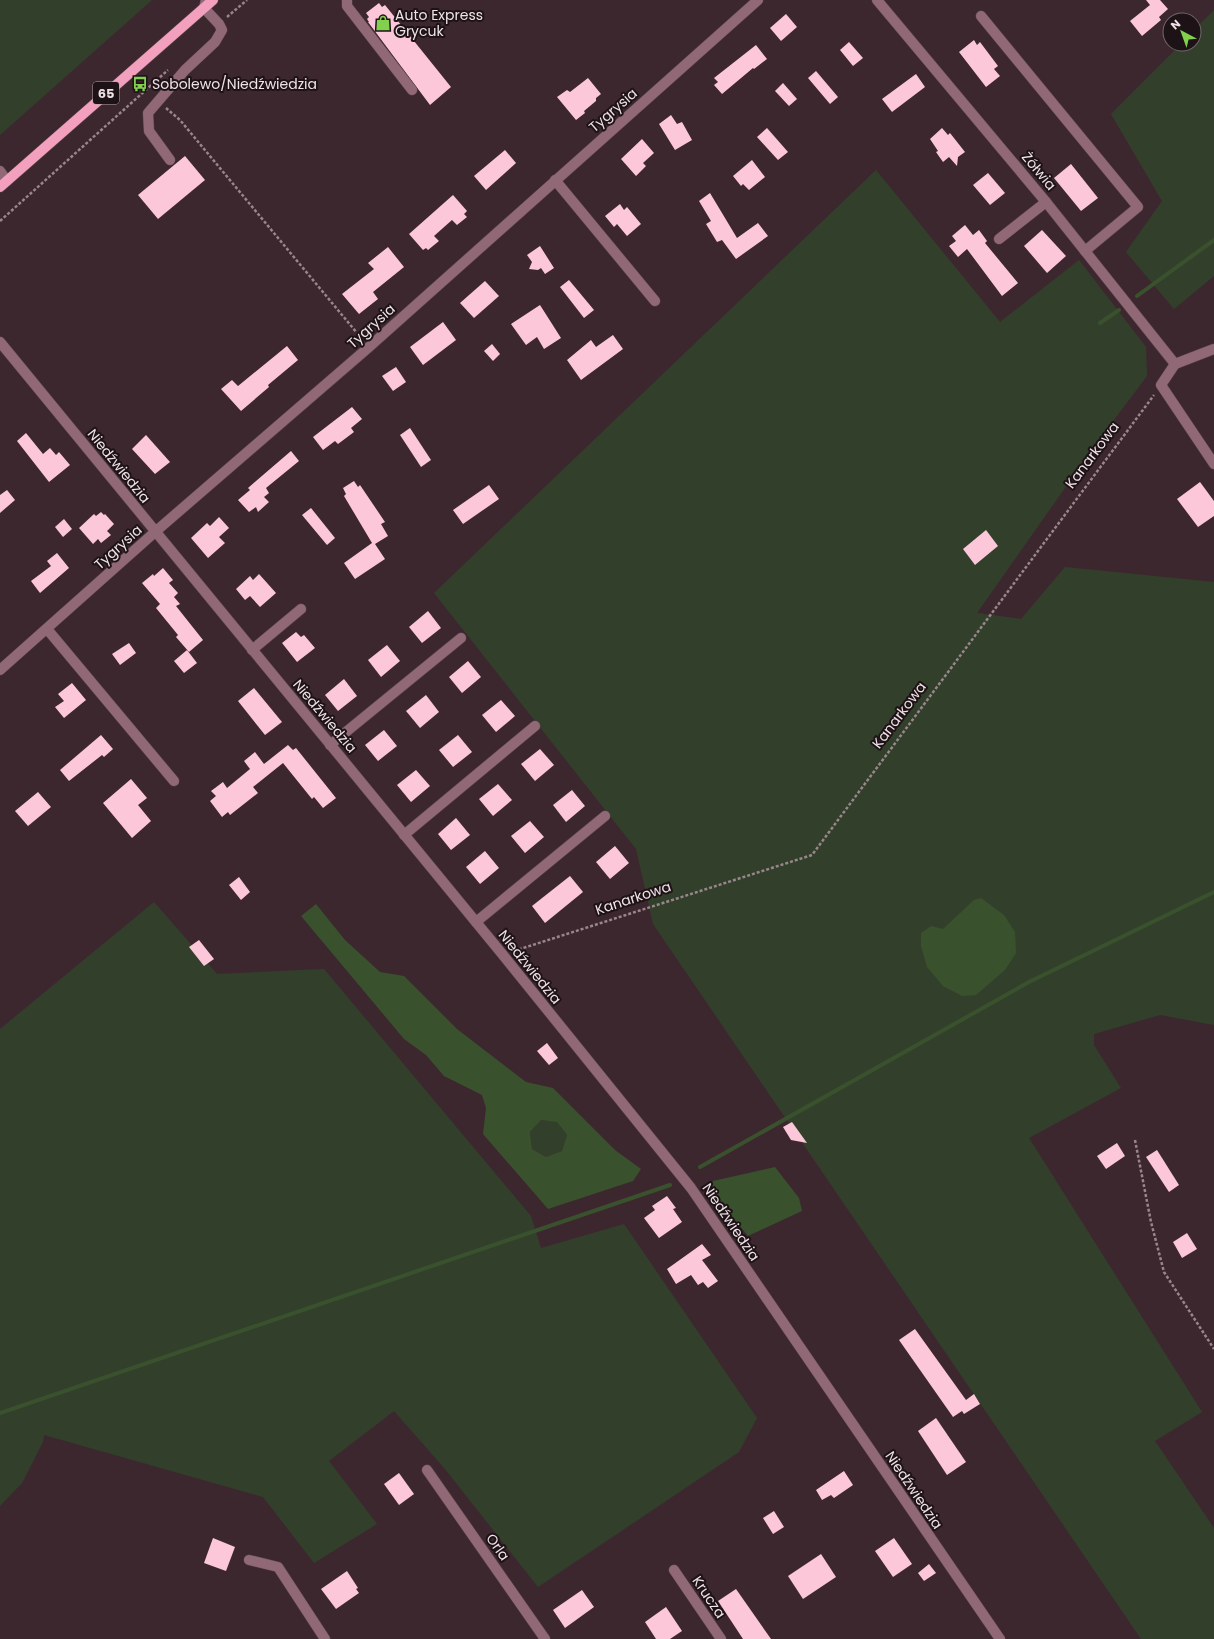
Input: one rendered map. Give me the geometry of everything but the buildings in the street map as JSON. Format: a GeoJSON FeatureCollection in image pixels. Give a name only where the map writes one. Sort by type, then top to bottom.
{"type":"FeatureCollection","features":[{"type":"Feature","properties":{"kind":"main road","name":"65"},"geometry":{"type":"LineString","coordinates":[[3,184],[205,4],[213,0]]}},
{"type":"Feature","properties":{"kind":"street"},"geometry":{"type":"LineString","coordinates":[[347,0],[347,6],[412,90]]}},
{"type":"Feature","properties":{"kind":"street","name":"Tygrysia"},"geometry":{"type":"LineString","coordinates":[[0,670],[758,0]]}},
{"type":"Feature","properties":{"kind":"street","name":"Żółwia"},"geometry":{"type":"LineString","coordinates":[[877,0],[1046,202],[1175,364]]}},
{"type":"Feature","properties":{"kind":"street"},"geometry":{"type":"LineString","coordinates":[[170,160],[149,131],[148,113],[185,70],[215,42],[222,30],[205,4]]}},
{"type":"Feature","properties":{"kind":"street"},"geometry":{"type":"LineString","coordinates":[[981,16],[1138,207],[1085,251]]}},
{"type":"Feature","properties":{"kind":"street"},"geometry":{"type":"LineString","coordinates":[[0,171],[3,184]]}},
{"type":"Feature","properties":{"kind":"street"},"geometry":{"type":"LineString","coordinates":[[555,180],[656,300]]}},
{"type":"Feature","properties":{"kind":"street"},"geometry":{"type":"LineString","coordinates":[[999,239],[1046,202]]}},
{"type":"Feature","properties":{"kind":"street","name":"Niedźwiedzia"},"geometry":{"type":"LineString","coordinates":[[0,342],[503,955],[691,1188],[1000,1639]]}},
{"type":"Feature","properties":{"kind":"street"},"geometry":{"type":"LineString","coordinates":[[1214,349],[1175,364],[1161,385],[1214,464]]}},
{"type":"Feature","properties":{"kind":"street"},"geometry":{"type":"LineString","coordinates":[[252,650],[301,610]]}},
{"type":"Feature","properties":{"kind":"street"},"geometry":{"type":"LineString","coordinates":[[47,629],[174,781]]}},
{"type":"Feature","properties":{"kind":"street"},"geometry":{"type":"LineString","coordinates":[[330,745],[461,638]]}},
{"type":"Feature","properties":{"kind":"street"},"geometry":{"type":"LineString","coordinates":[[404,835],[535,726]]}},
{"type":"Feature","properties":{"kind":"street"},"geometry":{"type":"LineString","coordinates":[[476,922],[605,816]]}},
{"type":"Feature","properties":{"kind":"street","name":"Orla"},"geometry":{"type":"LineString","coordinates":[[427,1470],[545,1639]]}},
{"type":"Feature","properties":{"kind":"street"},"geometry":{"type":"LineString","coordinates":[[249,1560],[278,1567],[325,1639]]}},
{"type":"Feature","properties":{"kind":"street","name":"Krucza"},"geometry":{"type":"LineString","coordinates":[[674,1570],[721,1639]]}},
{"type":"Feature","properties":{"kind":"path"},"geometry":{"type":"LineString","coordinates":[[219,24],[247,0]]}},
{"type":"Feature","properties":{"kind":"path"},"geometry":{"type":"LineString","coordinates":[[0,221],[172,66]]}},
{"type":"Feature","properties":{"kind":"path"},"geometry":{"type":"LineString","coordinates":[[159,100],[180,120],[368,346]]}},
{"type":"Feature","properties":{"kind":"path","name":"Kanarkowa"},"geometry":{"type":"LineString","coordinates":[[503,955],[812,855],[1161,385]]}},
{"type":"Feature","properties":{"kind":"path"},"geometry":{"type":"LineString","coordinates":[[1135,1140],[1151,1222],[1164,1272],[1214,1349]]}},
{"type":"Feature","properties":{"kind":"shaded area"},"geometry":{"type":"Polygon","coordinates":[[[0,0],[152,0],[0,135],[0,0]]]}},
{"type":"Feature","properties":{"kind":"shaded area"},"geometry":{"type":"Polygon","coordinates":[[[1214,10],[1214,276],[1174,309],[1126,252],[1162,201],[1111,114],[1173,52],[1202,52],[1202,22],[1214,10]]]}},
{"type":"Feature","properties":{"kind":"shaded area"},"geometry":{"type":"Polygon","coordinates":[[[876,170],[1000,322],[1079,260],[1146,347],[1147,376],[1098,441],[977,613],[1021,619],[1065,567],[1214,582],[1214,1025],[1160,1015],[1094,1034],[1094,1045],[1121,1088],[1029,1138],[1202,1412],[1155,1441],[1214,1528],[1214,1639],[1141,1639],[653,924],[636,849],[434,593],[876,170]]]}},
{"type":"Feature","properties":{"kind":"shaded area"},"geometry":{"type":"Polygon","coordinates":[[[981,898],[1004,915],[1015,932],[1016,953],[1005,970],[976,995],[962,996],[943,986],[927,967],[921,946],[921,933],[931,926],[943,929],[974,900],[981,898]]]}},
{"type":"Feature","properties":{"kind":"shaded area"},"geometry":{"type":"Polygon","coordinates":[[[154,902],[217,974],[324,969],[531,1216],[541,1248],[624,1224],[757,1418],[739,1452],[538,1587],[445,1469],[394,1411],[329,1461],[377,1524],[314,1563],[263,1497],[44,1435],[43,1442],[22,1483],[0,1506],[0,1029],[154,902]]]}},
{"type":"Feature","properties":{"kind":"shaded area"},"geometry":{"type":"Polygon","coordinates":[[[316,904],[345,940],[380,972],[404,976],[457,1029],[526,1082],[553,1088],[615,1150],[641,1169],[633,1181],[548,1209],[483,1134],[486,1108],[482,1095],[444,1076],[426,1055],[404,1039],[301,916],[316,904]],[[541,1120],[530,1132],[532,1149],[546,1157],[562,1151],[567,1135],[557,1122],[541,1120]]]}},
{"type":"Feature","properties":{"kind":"shaded area"},"geometry":{"type":"Polygon","coordinates":[[[541,1120],[557,1121],[567,1135],[562,1151],[546,1157],[532,1149],[530,1132],[541,1120]]]}},
{"type":"Feature","properties":{"kind":"shaded area"},"geometry":{"type":"Polygon","coordinates":[[[775,1167],[799,1198],[802,1211],[748,1236],[709,1188],[713,1181],[775,1167]]]}},
{"type":"Feature","properties":{"kind":"waterway"},"geometry":{"type":"LineString","coordinates":[[1137,296],[1214,240]]}},
{"type":"Feature","properties":{"kind":"waterway"},"geometry":{"type":"LineString","coordinates":[[1100,323],[1119,310]]}},
{"type":"Feature","properties":{"kind":"waterway"},"geometry":{"type":"LineString","coordinates":[[700,1167],[1029,982],[1214,892]]}},
{"type":"Feature","properties":{"kind":"waterway"},"geometry":{"type":"LineString","coordinates":[[0,1413],[670,1185]]}},
{"type":"Feature","properties":{"kind":"place","name":"Auto Express Grycuk"},"geometry":{"type":"Point","coordinates":[383,23]}},
{"type":"Feature","properties":{"kind":"place","name":"Sobolewo/Niedźwiedzia"},"geometry":{"type":"Point","coordinates":[140,84]}}]}
